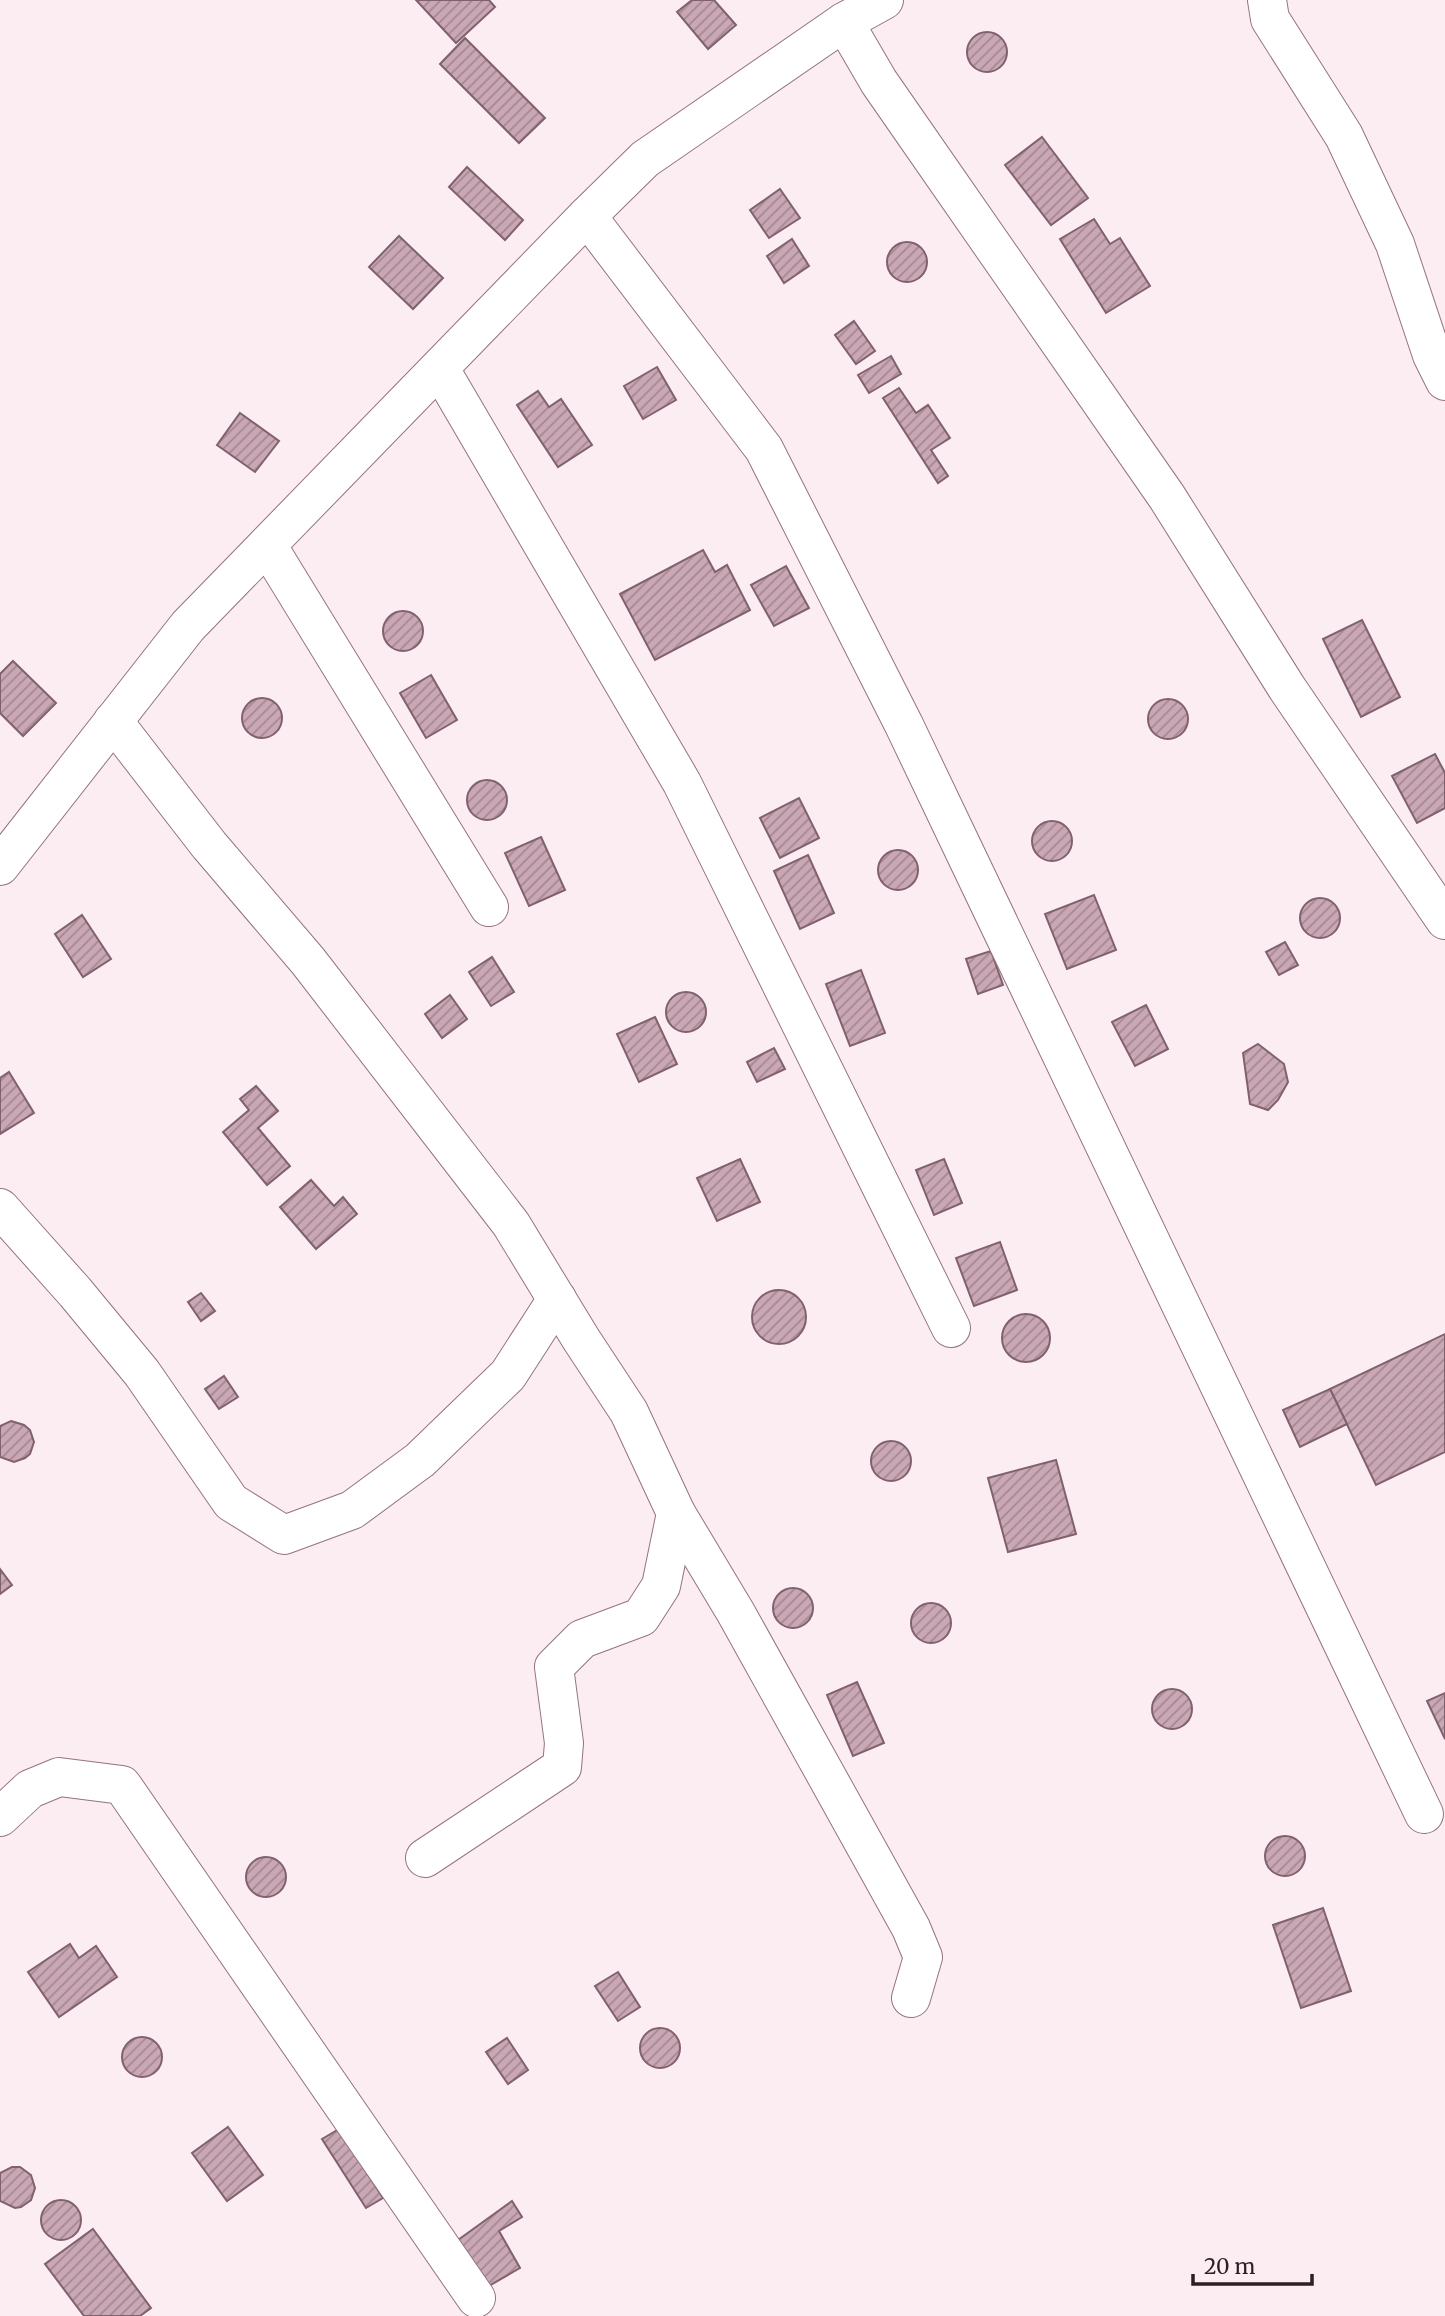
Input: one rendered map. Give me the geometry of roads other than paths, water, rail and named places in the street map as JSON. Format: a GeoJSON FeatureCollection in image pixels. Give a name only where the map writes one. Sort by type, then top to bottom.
{"type":"FeatureCollection","features":[{"type":"Feature","properties":{"kind":"street"},"geometry":{"type":"LineString","coordinates":[[0,866],[188,625],[440,369],[517,286],[645,159],[844,22],[884,0]]}},
{"type":"Feature","properties":{"kind":"street"},"geometry":{"type":"LineString","coordinates":[[1267,0],[1270,19],[1344,136],[1390,232],[1433,355],[1445,381]]}},
{"type":"Feature","properties":{"kind":"street"},"geometry":{"type":"LineString","coordinates":[[844,22],[879,82],[1167,497],[1287,688],[1445,920]]}},
{"type":"Feature","properties":{"kind":"street"},"geometry":{"type":"LineString","coordinates":[[587,216],[764,449],[910,738],[1424,1814]]}},
{"type":"Feature","properties":{"kind":"street"},"geometry":{"type":"LineString","coordinates":[[440,369],[682,783],[951,1328]]}},
{"type":"Feature","properties":{"kind":"street"},"geometry":{"type":"LineString","coordinates":[[267,545],[489,907]]}},
{"type":"Feature","properties":{"kind":"street"},"geometry":{"type":"LineString","coordinates":[[113,721],[209,845],[308,961],[511,1224],[629,1412],[676,1513],[736,1614],[911,1928],[923,1957],[911,1998]]}},
{"type":"Feature","properties":{"kind":"street"},"geometry":{"type":"LineString","coordinates":[[0,1208],[142,1373],[231,1502],[284,1535],[352,1510],[421,1460],[508,1375],[557,1299]]}},
{"type":"Feature","properties":{"kind":"street"},"geometry":{"type":"LineString","coordinates":[[425,1858],[562,1768],[564,1743],[554,1667],[582,1639],[641,1617],[661,1586],[676,1513]]}},
{"type":"Feature","properties":{"kind":"street"},"geometry":{"type":"LineString","coordinates":[[0,1817],[30,1789],[59,1777],[122,1785],[476,2298]]}}]}
